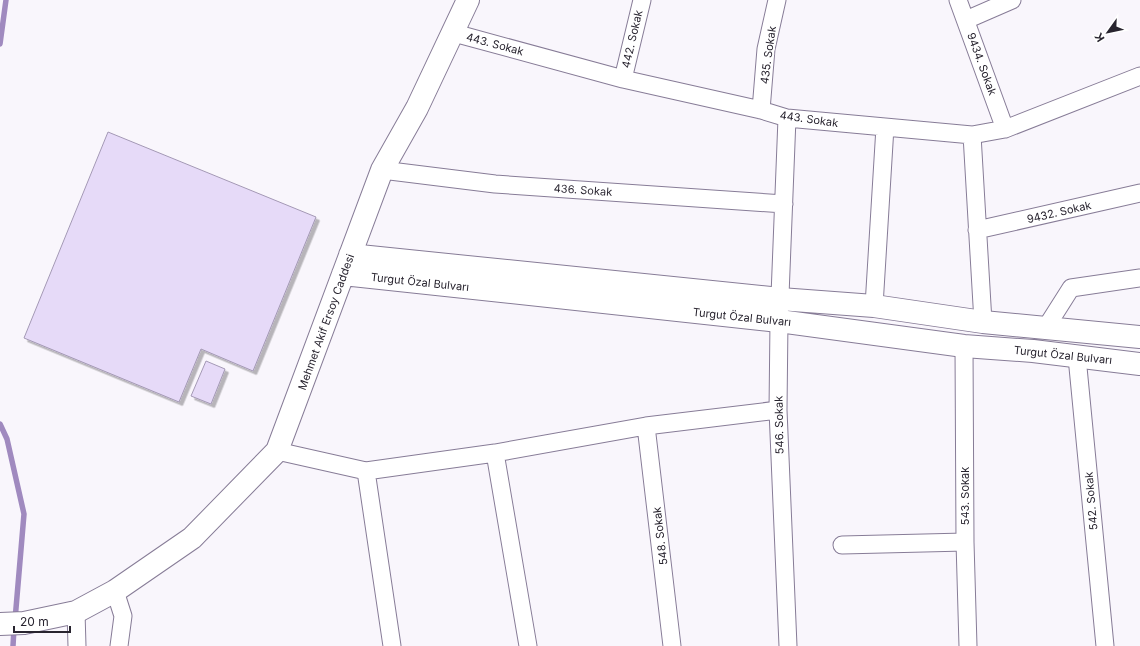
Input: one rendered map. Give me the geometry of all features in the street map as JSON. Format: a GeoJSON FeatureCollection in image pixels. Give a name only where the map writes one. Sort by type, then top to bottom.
{"type":"FeatureCollection","features":[{"type":"Feature","properties":{"kind":"street","name":"Mehmet Akif Ersoy Caddesi"},"geometry":{"type":"LineString","coordinates":[[0,624],[24,623],[76,612],[115,591],[192,538],[277,451],[382,170],[417,108],[454,33],[468,0]]}},
{"type":"Feature","properties":{"kind":"street","name":"442. Sokak"},"geometry":{"type":"LineString","coordinates":[[623,79],[642,0]]}},
{"type":"Feature","properties":{"kind":"street","name":"435. Sokak"},"geometry":{"type":"LineString","coordinates":[[761,110],[766,49],[777,0]]}},
{"type":"Feature","properties":{"kind":"street","name":"9434. Sokak"},"geometry":{"type":"LineString","coordinates":[[958,0],[1005,129]]}},
{"type":"Feature","properties":{"kind":"street"},"geometry":{"type":"LineString","coordinates":[[966,20],[1012,0]]}},
{"type":"Feature","properties":{"kind":"street","name":"443. Sokak"},"geometry":{"type":"LineString","coordinates":[[454,33],[623,79],[761,110],[787,118],[972,135],[1005,129],[1140,76]]}},
{"type":"Feature","properties":{"kind":"street","name":"546. Sokak"},"geometry":{"type":"LineString","coordinates":[[787,118],[779,321],[778,410],[788,646]]}},
{"type":"Feature","properties":{"kind":"street"},"geometry":{"type":"LineString","coordinates":[[874,306],[885,127]]}},
{"type":"Feature","properties":{"kind":"street"},"geometry":{"type":"LineString","coordinates":[[972,135],[983,322]]}},
{"type":"Feature","properties":{"kind":"street","name":"436. Sokak"},"geometry":{"type":"LineString","coordinates":[[382,170],[494,184],[784,204]]}},
{"type":"Feature","properties":{"kind":"street","name":"9432. Sokak"},"geometry":{"type":"LineString","coordinates":[[977,230],[1140,194]]}},
{"type":"Feature","properties":{"kind":"street","name":"Turgut Özal Bulvarı"},"geometry":{"type":"LineString","coordinates":[[347,264],[874,306],[983,322],[1140,337]]}},
{"type":"Feature","properties":{"kind":"street","name":"Turgut Özal Bulvarı"},"geometry":{"type":"LineString","coordinates":[[347,264],[964,346],[1140,364]]}},
{"type":"Feature","properties":{"kind":"street"},"geometry":{"type":"LineString","coordinates":[[1045,329],[1071,288],[1140,278]]}},
{"type":"Feature","properties":{"kind":"street","name":"543. Sokak"},"geometry":{"type":"LineString","coordinates":[[964,346],[965,542],[968,646]]}},
{"type":"Feature","properties":{"kind":"street","name":"542. Sokak"},"geometry":{"type":"LineString","coordinates":[[1077,357],[1105,646]]}},
{"type":"Feature","properties":{"kind":"street"},"geometry":{"type":"LineString","coordinates":[[277,451],[366,471],[495,452],[646,426],[778,410]]}},
{"type":"Feature","properties":{"kind":"street","name":"548. Sokak"},"geometry":{"type":"LineString","coordinates":[[646,426],[672,646]]}},
{"type":"Feature","properties":{"kind":"street"},"geometry":{"type":"LineString","coordinates":[[495,452],[528,646]]}},
{"type":"Feature","properties":{"kind":"street"},"geometry":{"type":"LineString","coordinates":[[366,471],[392,646]]}},
{"type":"Feature","properties":{"kind":"street"},"geometry":{"type":"LineString","coordinates":[[842,544],[965,542]]}},
{"type":"Feature","properties":{"kind":"street"},"geometry":{"type":"LineString","coordinates":[[115,591],[123,616],[119,646]]}},
{"type":"Feature","properties":{"kind":"street"},"geometry":{"type":"LineString","coordinates":[[76,612],[76,646]]}},
{"type":"Feature","properties":{"kind":"building"},"geometry":{"type":"Polygon","coordinates":[[[108,132],[316,217],[253,371],[201,349],[179,402],[24,338],[108,132]]]}},
{"type":"Feature","properties":{"kind":"building"},"geometry":{"type":"Polygon","coordinates":[[[206,361],[225,369],[211,404],[191,396],[206,361]]]}},
{"type":"Feature","properties":{"kind":"waterway"},"geometry":{"type":"LineString","coordinates":[[0,44],[6,0]]}},
{"type":"Feature","properties":{"kind":"waterway"},"geometry":{"type":"LineString","coordinates":[[0,424],[7,439],[24,514],[15,620]]}},
{"type":"Feature","properties":{"kind":"waterway"},"geometry":{"type":"LineString","coordinates":[[13,646],[14,628]]}}]}
